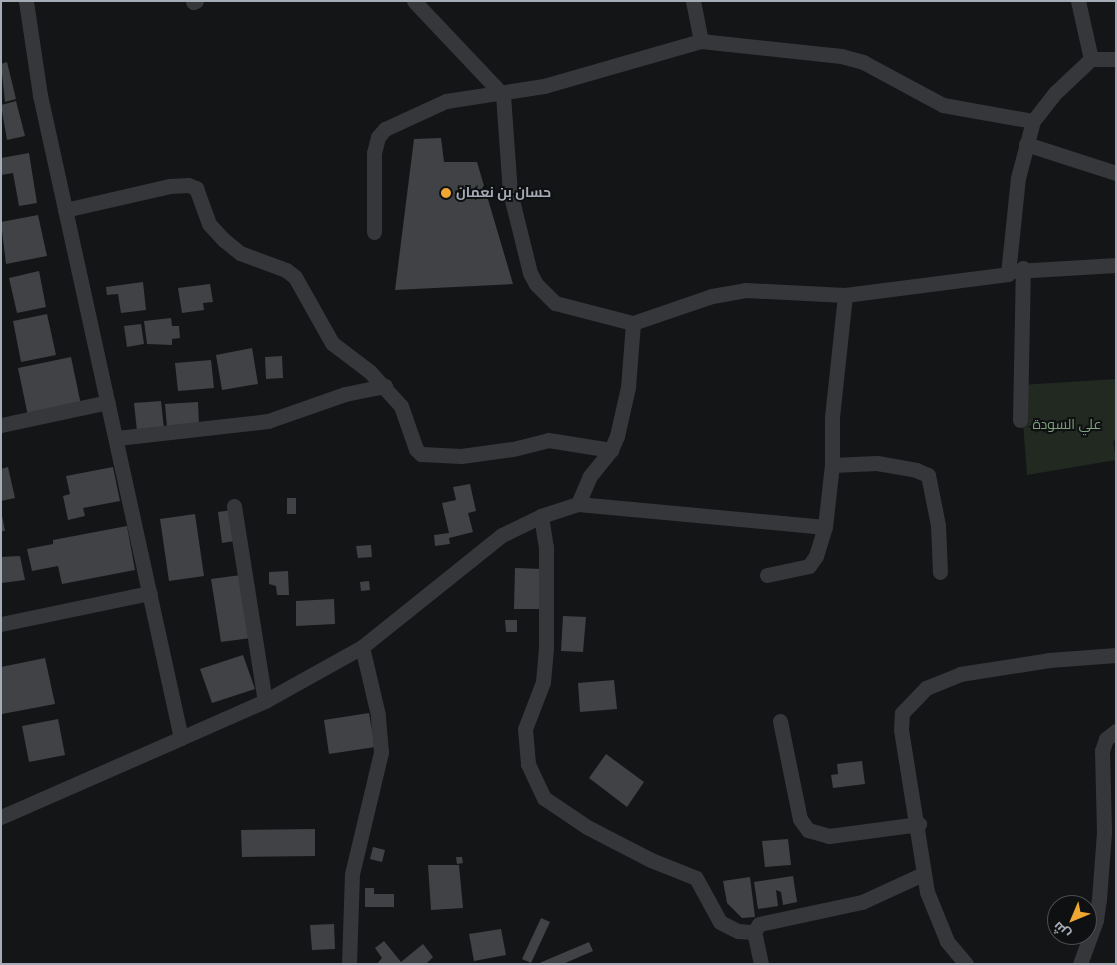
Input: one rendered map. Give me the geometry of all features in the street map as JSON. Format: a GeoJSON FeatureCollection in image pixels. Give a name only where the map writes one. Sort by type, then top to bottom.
{"type":"FeatureCollection","features":[{"type":"Feature","properties":{"kind":"street"},"geometry":{"type":"LineString","coordinates":[[26,1],[40,95],[117,438],[181,738]]}},
{"type":"Feature","properties":{"kind":"street"},"geometry":{"type":"LineString","coordinates":[[414,1],[503,94],[510,192],[530,273],[536,284],[555,303],[633,323],[712,296],[745,290],[845,295],[1008,274],[1023,268],[1116,266]]}},
{"type":"Feature","properties":{"kind":"street"},"geometry":{"type":"LineString","coordinates":[[692,1],[701,41]]}},
{"type":"Feature","properties":{"kind":"street"},"geometry":{"type":"LineString","coordinates":[[1078,1],[1091,59]]}},
{"type":"Feature","properties":{"kind":"street"},"geometry":{"type":"LineString","coordinates":[[374,232],[374,153],[378,137],[386,129],[446,101],[503,94],[582,76],[701,41],[841,56],[863,62],[943,104],[1033,120]]}},
{"type":"Feature","properties":{"kind":"street"},"geometry":{"type":"LineString","coordinates":[[1008,274],[1026,144],[1033,120],[1056,92],[1091,59],[1116,59]]}},
{"type":"Feature","properties":{"kind":"street"},"geometry":{"type":"LineString","coordinates":[[1026,144],[1116,174]]}},
{"type":"Feature","properties":{"kind":"street"},"geometry":{"type":"LineString","coordinates":[[65,210],[170,186],[188,185],[196,188],[209,224],[219,235],[240,253],[286,270],[295,277],[332,342],[385,386],[402,406],[416,449],[421,454],[461,456],[513,449],[548,440],[611,450]]}},
{"type":"Feature","properties":{"kind":"street"},"geometry":{"type":"LineString","coordinates":[[1020,420],[1023,268]]}},
{"type":"Feature","properties":{"kind":"street"},"geometry":{"type":"LineString","coordinates":[[767,575],[809,566],[816,556],[825,527],[832,465],[832,416],[845,295]]}},
{"type":"Feature","properties":{"kind":"street"},"geometry":{"type":"LineString","coordinates":[[578,504],[590,476],[611,450],[617,436],[628,387],[633,323]]}},
{"type":"Feature","properties":{"kind":"street"},"geometry":{"type":"LineString","coordinates":[[117,438],[268,421],[345,394],[385,386]]}},
{"type":"Feature","properties":{"kind":"street"},"geometry":{"type":"LineString","coordinates":[[1,425],[108,402]]}},
{"type":"Feature","properties":{"kind":"street"},"geometry":{"type":"LineString","coordinates":[[832,465],[877,463],[916,470],[928,475],[939,531],[940,572]]}},
{"type":"Feature","properties":{"kind":"street"},"geometry":{"type":"LineString","coordinates":[[1,817],[265,701],[362,647],[502,535],[541,516],[578,504],[825,527]]}},
{"type":"Feature","properties":{"kind":"street"},"geometry":{"type":"LineString","coordinates":[[234,506],[265,701]]}},
{"type":"Feature","properties":{"kind":"street"},"geometry":{"type":"LineString","coordinates":[[541,516],[546,547],[546,648],[543,682],[525,729],[528,764],[544,798],[587,828],[652,860],[696,878],[720,922],[738,932],[754,932]]}},
{"type":"Feature","properties":{"kind":"street"},"geometry":{"type":"LineString","coordinates":[[1,624],[150,593]]}},
{"type":"Feature","properties":{"kind":"street"},"geometry":{"type":"LineString","coordinates":[[348,964],[352,874],[381,752],[378,715],[362,647]]}},
{"type":"Feature","properties":{"kind":"street"},"geometry":{"type":"LineString","coordinates":[[966,964],[947,941],[936,918],[923,874],[919,824],[901,720],[906,706],[918,694],[936,682],[960,674],[1034,661],[1116,655]]}},
{"type":"Feature","properties":{"kind":"street"},"geometry":{"type":"LineString","coordinates":[[780,721],[800,819],[808,830],[829,836],[919,824]]}},
{"type":"Feature","properties":{"kind":"street"},"geometry":{"type":"LineString","coordinates":[[1080,964],[1096,920],[1099,899],[1104,832],[1102,751],[1106,739],[1116,731]]}},
{"type":"Feature","properties":{"kind":"street"},"geometry":{"type":"LineString","coordinates":[[761,964],[754,932],[759,924],[877,898],[923,874]]}},
{"type":"Feature","properties":{"kind":"green space","name":"علي السودة"},"geometry":{"type":"Polygon","coordinates":[[[1116,379],[1116,440],[1113,441],[1116,460],[1027,475],[1020,385],[1116,379]]]}},
{"type":"Feature","properties":{"kind":"building"},"geometry":{"type":"Polygon","coordinates":[[[7,62],[16,99],[5,102],[1,64],[7,62]]]}},
{"type":"Feature","properties":{"kind":"building"},"geometry":{"type":"Polygon","coordinates":[[[16,101],[25,136],[7,140],[1,105],[16,101]]]}},
{"type":"Feature","properties":{"kind":"building","name":"حسان بن نعمان"},"geometry":{"type":"Polygon","coordinates":[[[441,138],[444,162],[477,162],[513,284],[395,290],[414,139],[441,138]]]}},
{"type":"Feature","properties":{"kind":"building"},"geometry":{"type":"Polygon","coordinates":[[[29,153],[37,203],[19,206],[13,173],[1,175],[1,158],[29,153]]]}},
{"type":"Feature","properties":{"kind":"building"},"geometry":{"type":"Polygon","coordinates":[[[38,215],[47,256],[6,264],[1,222],[38,215]]]}},
{"type":"Feature","properties":{"kind":"building"},"geometry":{"type":"Polygon","coordinates":[[[39,271],[46,307],[17,313],[9,278],[39,271]]]}},
{"type":"Feature","properties":{"kind":"building"},"geometry":{"type":"Polygon","coordinates":[[[143,282],[146,310],[121,313],[118,294],[107,295],[106,287],[143,282]]]}},
{"type":"Feature","properties":{"kind":"building"},"geometry":{"type":"Polygon","coordinates":[[[210,284],[213,302],[203,303],[204,310],[182,313],[178,288],[210,284]]]}},
{"type":"Feature","properties":{"kind":"building"},"geometry":{"type":"Polygon","coordinates":[[[47,314],[56,355],[21,362],[13,321],[47,314]]]}},
{"type":"Feature","properties":{"kind":"building"},"geometry":{"type":"Polygon","coordinates":[[[171,318],[172,326],[179,326],[180,338],[172,339],[172,345],[147,344],[144,321],[171,318]]]}},
{"type":"Feature","properties":{"kind":"building"},"geometry":{"type":"Polygon","coordinates":[[[141,324],[144,344],[127,347],[124,326],[141,324]]]}},
{"type":"Feature","properties":{"kind":"building"},"geometry":{"type":"Polygon","coordinates":[[[252,348],[258,384],[222,390],[216,355],[252,348]]]}},
{"type":"Feature","properties":{"kind":"building"},"geometry":{"type":"Polygon","coordinates":[[[282,356],[283,378],[266,379],[265,357],[282,356]]]}},
{"type":"Feature","properties":{"kind":"building"},"geometry":{"type":"Polygon","coordinates":[[[71,357],[81,405],[28,416],[18,368],[71,357]]]}},
{"type":"Feature","properties":{"kind":"building"},"geometry":{"type":"Polygon","coordinates":[[[211,360],[214,388],[178,391],[175,363],[211,360]]]}},
{"type":"Feature","properties":{"kind":"building"},"geometry":{"type":"Polygon","coordinates":[[[161,401],[164,429],[137,431],[134,403],[161,401]]]}},
{"type":"Feature","properties":{"kind":"building"},"geometry":{"type":"Polygon","coordinates":[[[198,402],[199,425],[167,427],[165,404],[198,402]]]}},
{"type":"Feature","properties":{"kind":"building"},"geometry":{"type":"Polygon","coordinates":[[[8,467],[15,498],[1,501],[1,469],[8,467]]]}},
{"type":"Feature","properties":{"kind":"building"},"geometry":{"type":"Polygon","coordinates":[[[113,467],[120,501],[83,508],[85,516],[68,520],[63,496],[70,494],[66,476],[113,467]]]}},
{"type":"Feature","properties":{"kind":"building"},"geometry":{"type":"Polygon","coordinates":[[[470,484],[476,511],[468,513],[473,532],[449,538],[450,544],[435,546],[434,535],[449,533],[442,503],[456,500],[453,487],[470,484]]]}},
{"type":"Feature","properties":{"kind":"building"},"geometry":{"type":"Polygon","coordinates":[[[287,498],[296,498],[296,514],[287,514],[287,498]]]}},
{"type":"Feature","properties":{"kind":"building"},"geometry":{"type":"Polygon","coordinates":[[[1,510],[5,531],[1,531],[1,510]]]}},
{"type":"Feature","properties":{"kind":"building"},"geometry":{"type":"Polygon","coordinates":[[[232,510],[235,541],[222,543],[218,512],[232,510]]]}},
{"type":"Feature","properties":{"kind":"building"},"geometry":{"type":"Polygon","coordinates":[[[195,514],[204,576],[169,581],[160,519],[195,514]]]}},
{"type":"Feature","properties":{"kind":"building"},"geometry":{"type":"Polygon","coordinates":[[[127,526],[135,570],[62,584],[58,566],[32,571],[27,549],[53,544],[53,540],[127,526]]]}},
{"type":"Feature","properties":{"kind":"building"},"geometry":{"type":"Polygon","coordinates":[[[371,545],[372,557],[358,558],[356,546],[371,545]]]}},
{"type":"Feature","properties":{"kind":"building"},"geometry":{"type":"Polygon","coordinates":[[[20,556],[25,580],[2,583],[1,557],[20,556]]]}},
{"type":"Feature","properties":{"kind":"building"},"geometry":{"type":"Polygon","coordinates":[[[515,568],[542,569],[541,609],[514,609],[515,568]]]}},
{"type":"Feature","properties":{"kind":"building"},"geometry":{"type":"Polygon","coordinates":[[[288,571],[289,595],[277,595],[276,586],[269,584],[269,572],[288,571]]]}},
{"type":"Feature","properties":{"kind":"building"},"geometry":{"type":"Polygon","coordinates":[[[241,575],[251,638],[221,642],[211,579],[241,575]]]}},
{"type":"Feature","properties":{"kind":"building"},"geometry":{"type":"Polygon","coordinates":[[[369,581],[370,590],[361,591],[360,582],[369,581]]]}},
{"type":"Feature","properties":{"kind":"building"},"geometry":{"type":"Polygon","coordinates":[[[334,599],[335,624],[296,626],[296,601],[334,599]]]}},
{"type":"Feature","properties":{"kind":"building"},"geometry":{"type":"Polygon","coordinates":[[[563,616],[586,617],[583,652],[561,651],[563,616]]]}},
{"type":"Feature","properties":{"kind":"building"},"geometry":{"type":"Polygon","coordinates":[[[505,620],[517,620],[517,632],[506,632],[505,620]]]}},
{"type":"Feature","properties":{"kind":"building"},"geometry":{"type":"Polygon","coordinates":[[[243,655],[255,689],[212,703],[200,669],[243,655]]]}},
{"type":"Feature","properties":{"kind":"building"},"geometry":{"type":"Polygon","coordinates":[[[45,658],[55,704],[2,714],[1,667],[45,658]]]}},
{"type":"Feature","properties":{"kind":"building"},"geometry":{"type":"Polygon","coordinates":[[[614,680],[617,709],[580,712],[578,683],[614,680]]]}},
{"type":"Feature","properties":{"kind":"building"},"geometry":{"type":"Polygon","coordinates":[[[369,713],[375,747],[329,754],[324,720],[369,713]]]}},
{"type":"Feature","properties":{"kind":"building"},"geometry":{"type":"Polygon","coordinates":[[[58,719],[65,755],[29,762],[22,726],[58,719]]]}},
{"type":"Feature","properties":{"kind":"building"},"geometry":{"type":"Polygon","coordinates":[[[606,754],[644,782],[627,807],[589,778],[606,754]]]}},
{"type":"Feature","properties":{"kind":"building"},"geometry":{"type":"Polygon","coordinates":[[[862,761],[865,784],[833,788],[831,775],[838,774],[837,764],[862,761]]]}},
{"type":"Feature","properties":{"kind":"building"},"geometry":{"type":"Polygon","coordinates":[[[315,829],[315,856],[242,857],[241,830],[315,829]]]}},
{"type":"Feature","properties":{"kind":"building"},"geometry":{"type":"Polygon","coordinates":[[[788,839],[791,865],[765,867],[762,841],[788,839]]]}},
{"type":"Feature","properties":{"kind":"building"},"geometry":{"type":"Polygon","coordinates":[[[373,847],[385,850],[382,862],[370,859],[373,847]]]}},
{"type":"Feature","properties":{"kind":"building"},"geometry":{"type":"Polygon","coordinates":[[[456,857],[462,857],[463,863],[457,864],[456,857]]]}},
{"type":"Feature","properties":{"kind":"building"},"geometry":{"type":"Polygon","coordinates":[[[428,865],[459,865],[463,908],[431,910],[428,865]]]}},
{"type":"Feature","properties":{"kind":"building"},"geometry":{"type":"Polygon","coordinates":[[[793,876],[797,902],[783,905],[781,892],[776,890],[778,906],[758,909],[754,882],[793,876]]]}},
{"type":"Feature","properties":{"kind":"building"},"geometry":{"type":"Polygon","coordinates":[[[750,877],[755,917],[742,918],[727,903],[723,881],[750,877]]]}},
{"type":"Feature","properties":{"kind":"building"},"geometry":{"type":"Polygon","coordinates":[[[365,888],[374,888],[374,894],[394,894],[394,907],[365,907],[365,888]]]}},
{"type":"Feature","properties":{"kind":"building"},"geometry":{"type":"Polygon","coordinates":[[[541,918],[550,922],[531,963],[522,959],[541,918]]]}},
{"type":"Feature","properties":{"kind":"building"},"geometry":{"type":"Polygon","coordinates":[[[334,924],[335,949],[312,950],[310,925],[334,924]]]}},
{"type":"Feature","properties":{"kind":"building"},"geometry":{"type":"Polygon","coordinates":[[[501,929],[506,955],[474,961],[469,934],[501,929]]]}},
{"type":"Feature","properties":{"kind":"building"},"geometry":{"type":"Polygon","coordinates":[[[384,941],[401,962],[423,944],[433,957],[426,964],[377,964],[382,958],[375,948],[384,941]]]}},
{"type":"Feature","properties":{"kind":"building"},"geometry":{"type":"Polygon","coordinates":[[[589,942],[593,951],[563,964],[537,964],[589,942]]]}},
{"type":"Feature","properties":{"kind":"place","name":"حسان بن نعمان"},"geometry":{"type":"Point","coordinates":[446,193]}}]}
